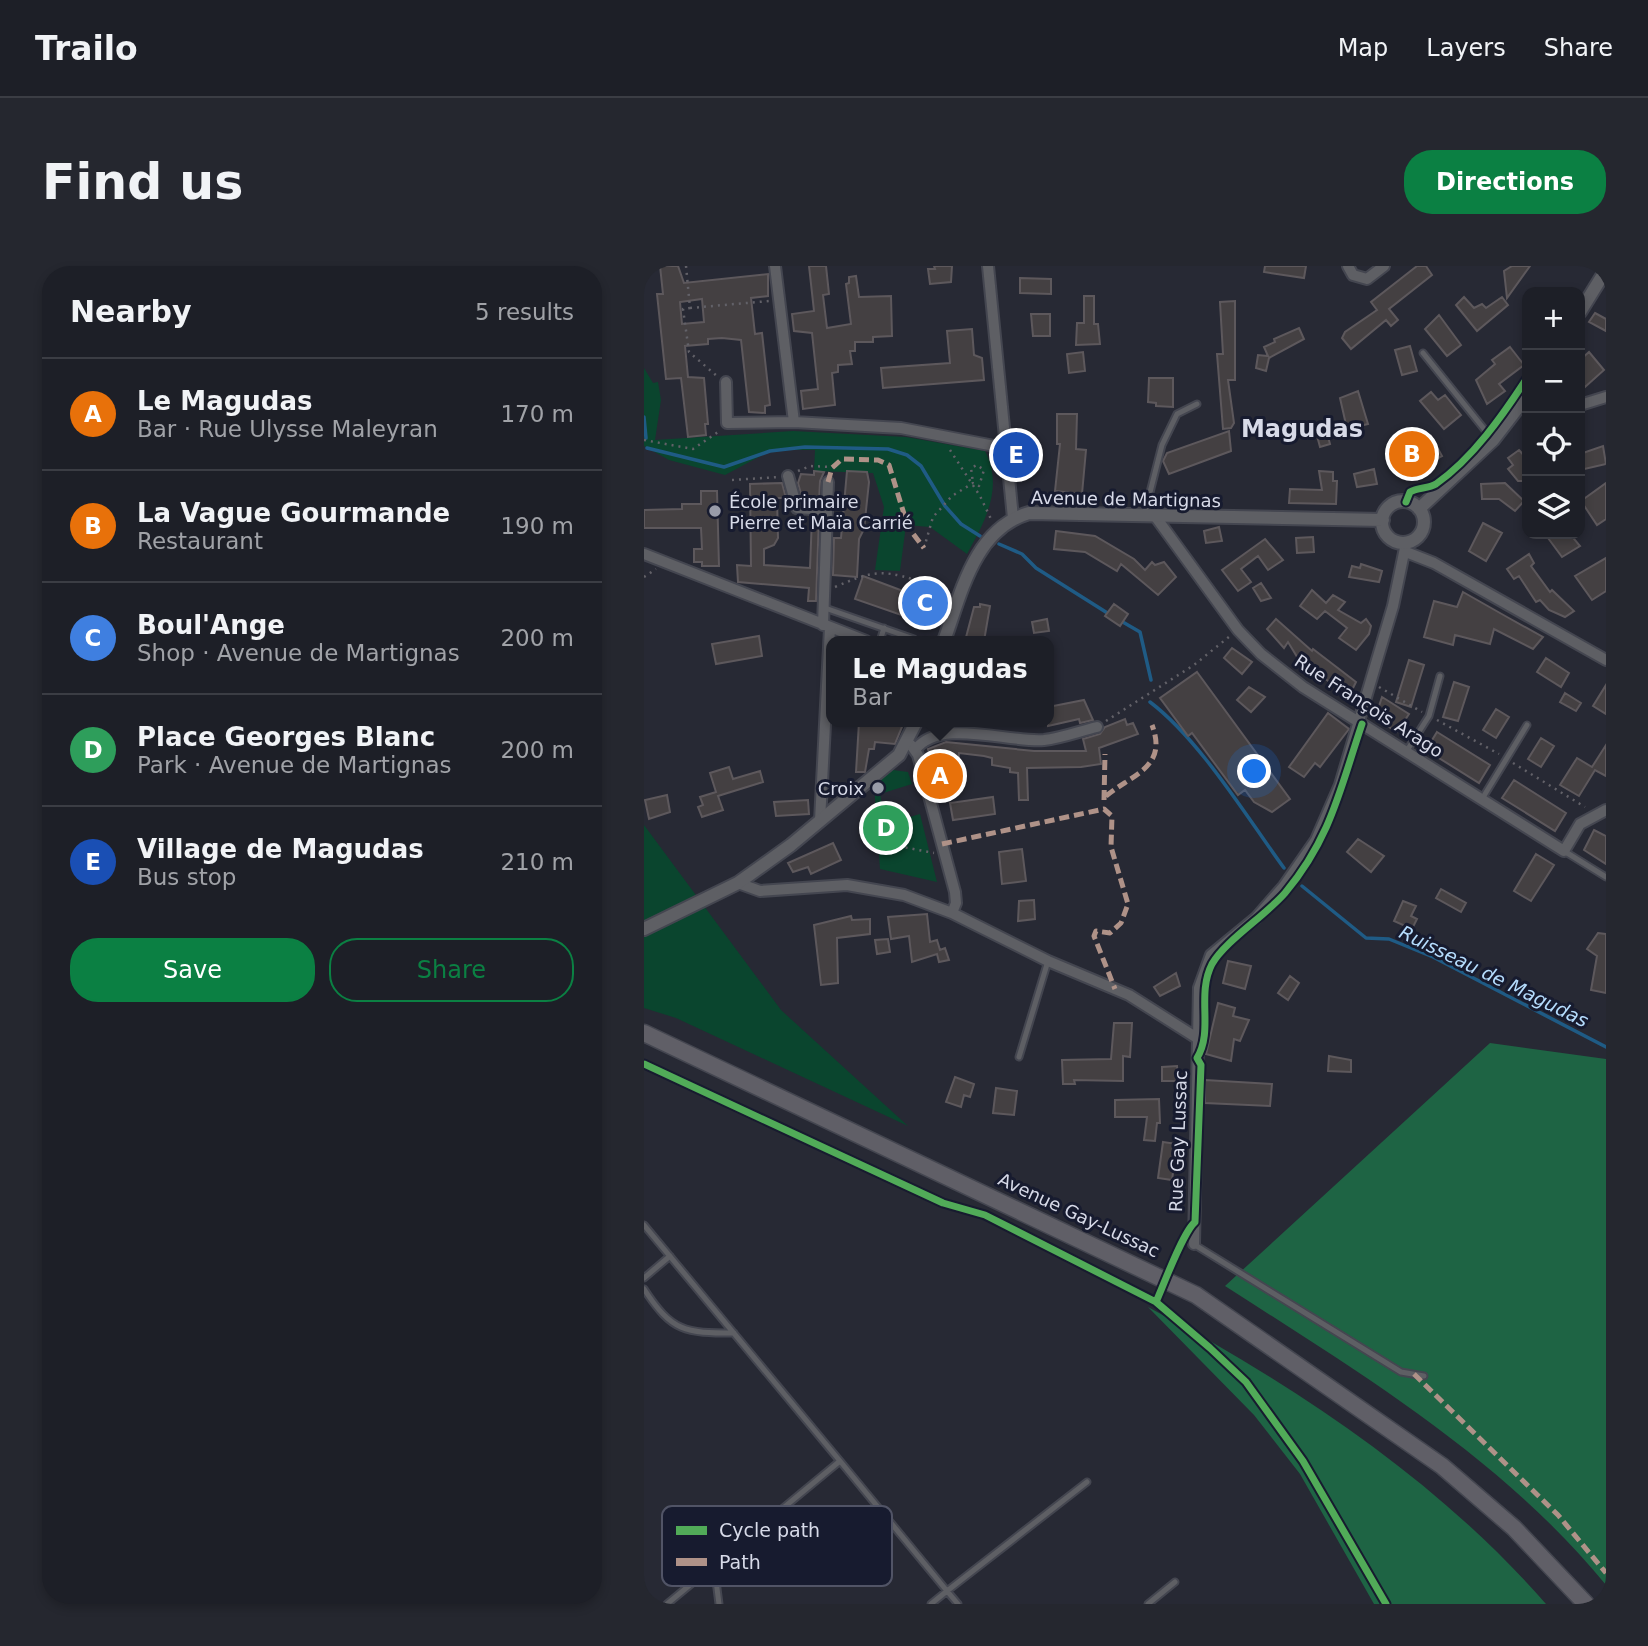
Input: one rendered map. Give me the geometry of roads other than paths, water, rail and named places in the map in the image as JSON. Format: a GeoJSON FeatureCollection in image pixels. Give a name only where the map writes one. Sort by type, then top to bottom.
{"type":"FeatureCollection","features":[{"type":"Feature","properties":{"kind":"main road","name":"Avenue Gay-Lussac"},"geometry":{"type":"LineString","coordinates":[[644,1033],[1196,1295],[1442,1466],[1514,1528],[1586,1604]]}},
{"type":"Feature","properties":{"kind":"street"},"geometry":{"type":"LineString","coordinates":[[775,266],[794,422]]}},
{"type":"Feature","properties":{"kind":"street"},"geometry":{"type":"LineString","coordinates":[[988,266],[1013,517]]}},
{"type":"Feature","properties":{"kind":"street"},"geometry":{"type":"LineString","coordinates":[[1348,266],[1353,275],[1367,279],[1384,266]]}},
{"type":"Feature","properties":{"kind":"street"},"geometry":{"type":"LineString","coordinates":[[1585,304],[1606,270]]}},
{"type":"Feature","properties":{"kind":"street"},"geometry":{"type":"LineString","coordinates":[[726,382],[727,423],[794,422],[901,428],[1004,447]]}},
{"type":"Feature","properties":{"kind":"street"},"geometry":{"type":"LineString","coordinates":[[1585,403],[1606,397]]}},
{"type":"Feature","properties":{"kind":"street"},"geometry":{"type":"LineString","coordinates":[[1419,509],[1522,414]]}},
{"type":"Feature","properties":{"kind":"street"},"geometry":{"type":"LineString","coordinates":[[788,476],[797,508],[827,510]]}},
{"type":"Feature","properties":{"kind":"street"},"geometry":{"type":"LineString","coordinates":[[827,636],[828,482]]}},
{"type":"Feature","properties":{"kind":"street"},"geometry":{"type":"LineString","coordinates":[[1406,547],[1422,533],[1424,520],[1419,509],[1408,502],[1394,504],[1383,520],[1389,537],[1406,547],[1434,563],[1606,660]]}},
{"type":"Feature","properties":{"kind":"street","name":"Avenue de Martignas"},"geometry":{"type":"LineString","coordinates":[[946,636],[970,569],[996,531],[1013,517],[1045,512],[1383,520]]}},
{"type":"Feature","properties":{"kind":"street","name":"Rue François Arago"},"geometry":{"type":"LineString","coordinates":[[1149,516],[1238,630],[1261,654],[1303,687],[1564,851]]}},
{"type":"Feature","properties":{"kind":"street","name":"Rue Gay Lussac"},"geometry":{"type":"LineString","coordinates":[[1194,1244],[1199,988],[1211,955],[1256,918],[1284,886],[1316,840],[1340,785],[1406,547]]}},
{"type":"Feature","properties":{"kind":"street"},"geometry":{"type":"LineString","coordinates":[[644,554],[853,636]]}},
{"type":"Feature","properties":{"kind":"street"},"geometry":{"type":"LineString","coordinates":[[820,821],[826,654]]}},
{"type":"Feature","properties":{"kind":"street"},"geometry":{"type":"LineString","coordinates":[[915,727],[911,747],[955,892],[956,903],[952,913]]}},
{"type":"Feature","properties":{"kind":"street"},"geometry":{"type":"LineString","coordinates":[[644,929],[738,883],[820,821],[899,755],[922,741],[940,733],[1044,740],[1097,727]]}},
{"type":"Feature","properties":{"kind":"street"},"geometry":{"type":"LineString","coordinates":[[1564,851],[1580,824],[1602,812]]}},
{"type":"Feature","properties":{"kind":"street"},"geometry":{"type":"LineString","coordinates":[[738,883],[743,888],[760,891],[824,885],[868,888],[904,895],[952,913],[1048,961],[1129,995],[1197,1038]]}},
{"type":"Feature","properties":{"kind":"lane"},"geometry":{"type":"LineString","coordinates":[[1423,353],[1493,440]]}},
{"type":"Feature","properties":{"kind":"lane"},"geometry":{"type":"LineString","coordinates":[[1149,516],[1162,445],[1177,414],[1197,404]]}},
{"type":"Feature","properties":{"kind":"lane"},"geometry":{"type":"LineString","coordinates":[[825,608],[906,636]]}},
{"type":"Feature","properties":{"kind":"lane"},"geometry":{"type":"LineString","coordinates":[[882,636],[884,628]]}},
{"type":"Feature","properties":{"kind":"lane"},"geometry":{"type":"LineString","coordinates":[[1406,752],[1429,716],[1440,676]]}},
{"type":"Feature","properties":{"kind":"lane"},"geometry":{"type":"LineString","coordinates":[[1482,799],[1527,725]]}},
{"type":"Feature","properties":{"kind":"lane","name":"Rue François Arago"},"geometry":{"type":"LineString","coordinates":[[1564,851],[1606,877]]}},
{"type":"Feature","properties":{"kind":"lane"},"geometry":{"type":"LineString","coordinates":[[1019,1057],[1048,961]]}},
{"type":"Feature","properties":{"kind":"lane"},"geometry":{"type":"LineString","coordinates":[[644,1225],[878,1506]]}},
{"type":"Feature","properties":{"kind":"lane"},"geometry":{"type":"LineString","coordinates":[[1194,1244],[1401,1372],[1424,1376]]}},
{"type":"Feature","properties":{"kind":"lane"},"geometry":{"type":"LineString","coordinates":[[644,1278],[670,1256]]}},
{"type":"Feature","properties":{"kind":"lane"},"geometry":{"type":"LineString","coordinates":[[644,1289],[671,1322],[690,1333],[734,1334]]}},
{"type":"Feature","properties":{"kind":"lane"},"geometry":{"type":"LineString","coordinates":[[786,1506],[841,1461]]}},
{"type":"Feature","properties":{"kind":"lane"},"geometry":{"type":"LineString","coordinates":[[931,1604],[1087,1482]]}},
{"type":"Feature","properties":{"kind":"lane"},"geometry":{"type":"LineString","coordinates":[[892,1524],[958,1604]]}},
{"type":"Feature","properties":{"kind":"lane"},"geometry":{"type":"LineString","coordinates":[[1148,1604],[1175,1582]]}},
{"type":"Feature","properties":{"kind":"lane"},"geometry":{"type":"LineString","coordinates":[[667,1604],[689,1586]]}},
{"type":"Feature","properties":{"kind":"lane"},"geometry":{"type":"LineString","coordinates":[[717,1586],[719,1604]]}},
{"type":"Feature","properties":{"kind":"waterway","name":"Ruisseau de Magudas"},"geometry":{"type":"LineString","coordinates":[[644,417],[646,438]]}},
{"type":"Feature","properties":{"kind":"waterway","name":"Ruisseau de Magudas"},"geometry":{"type":"LineString","coordinates":[[647,448],[724,467],[770,451],[805,447],[888,449],[907,455],[921,466],[945,506],[961,524],[980,536]]}},
{"type":"Feature","properties":{"kind":"waterway","name":"Ruisseau de Magudas"},"geometry":{"type":"LineString","coordinates":[[999,544],[1022,554],[1036,568],[1109,614]]}},
{"type":"Feature","properties":{"kind":"waterway","name":"Ruisseau de Magudas"},"geometry":{"type":"LineString","coordinates":[[1121,621],[1140,632],[1151,680]]}},
{"type":"Feature","properties":{"kind":"waterway","name":"Ruisseau de Magudas"},"geometry":{"type":"LineString","coordinates":[[1150,702],[1169,718],[1204,758],[1284,868]]}},
{"type":"Feature","properties":{"kind":"waterway","name":"Ruisseau de Magudas"},"geometry":{"type":"LineString","coordinates":[[1302,886],[1366,938],[1389,939],[1433,957],[1606,1047]]}},
{"type":"Feature","properties":{"kind":"place","name":"La Vague Gourmande"},"geometry":{"type":"Point","coordinates":[1412,454]}},
{"type":"Feature","properties":{"kind":"place","name":"Village de Magudas"},"geometry":{"type":"Point","coordinates":[1016,455]}},
{"type":"Feature","properties":{"kind":"place","name":"École primaire Pierre et Maïa Carrié"},"geometry":{"type":"Point","coordinates":[715,511]}},
{"type":"Feature","properties":{"kind":"place","name":"Boul'Ange"},"geometry":{"type":"Point","coordinates":[925,603]}},
{"type":"Feature","properties":{"kind":"place","name":"Le Magudas"},"geometry":{"type":"Point","coordinates":[940,776]}},
{"type":"Feature","properties":{"kind":"place","name":"Croix"},"geometry":{"type":"Point","coordinates":[878,788]}},
{"type":"Feature","properties":{"kind":"place","name":"Place Georges Blanc"},"geometry":{"type":"Point","coordinates":[886,828]}},
{"type":"Feature","properties":{"kind":"district","name":"Magudas"},"geometry":{"type":"Point","coordinates":[1302,429]}}]}
